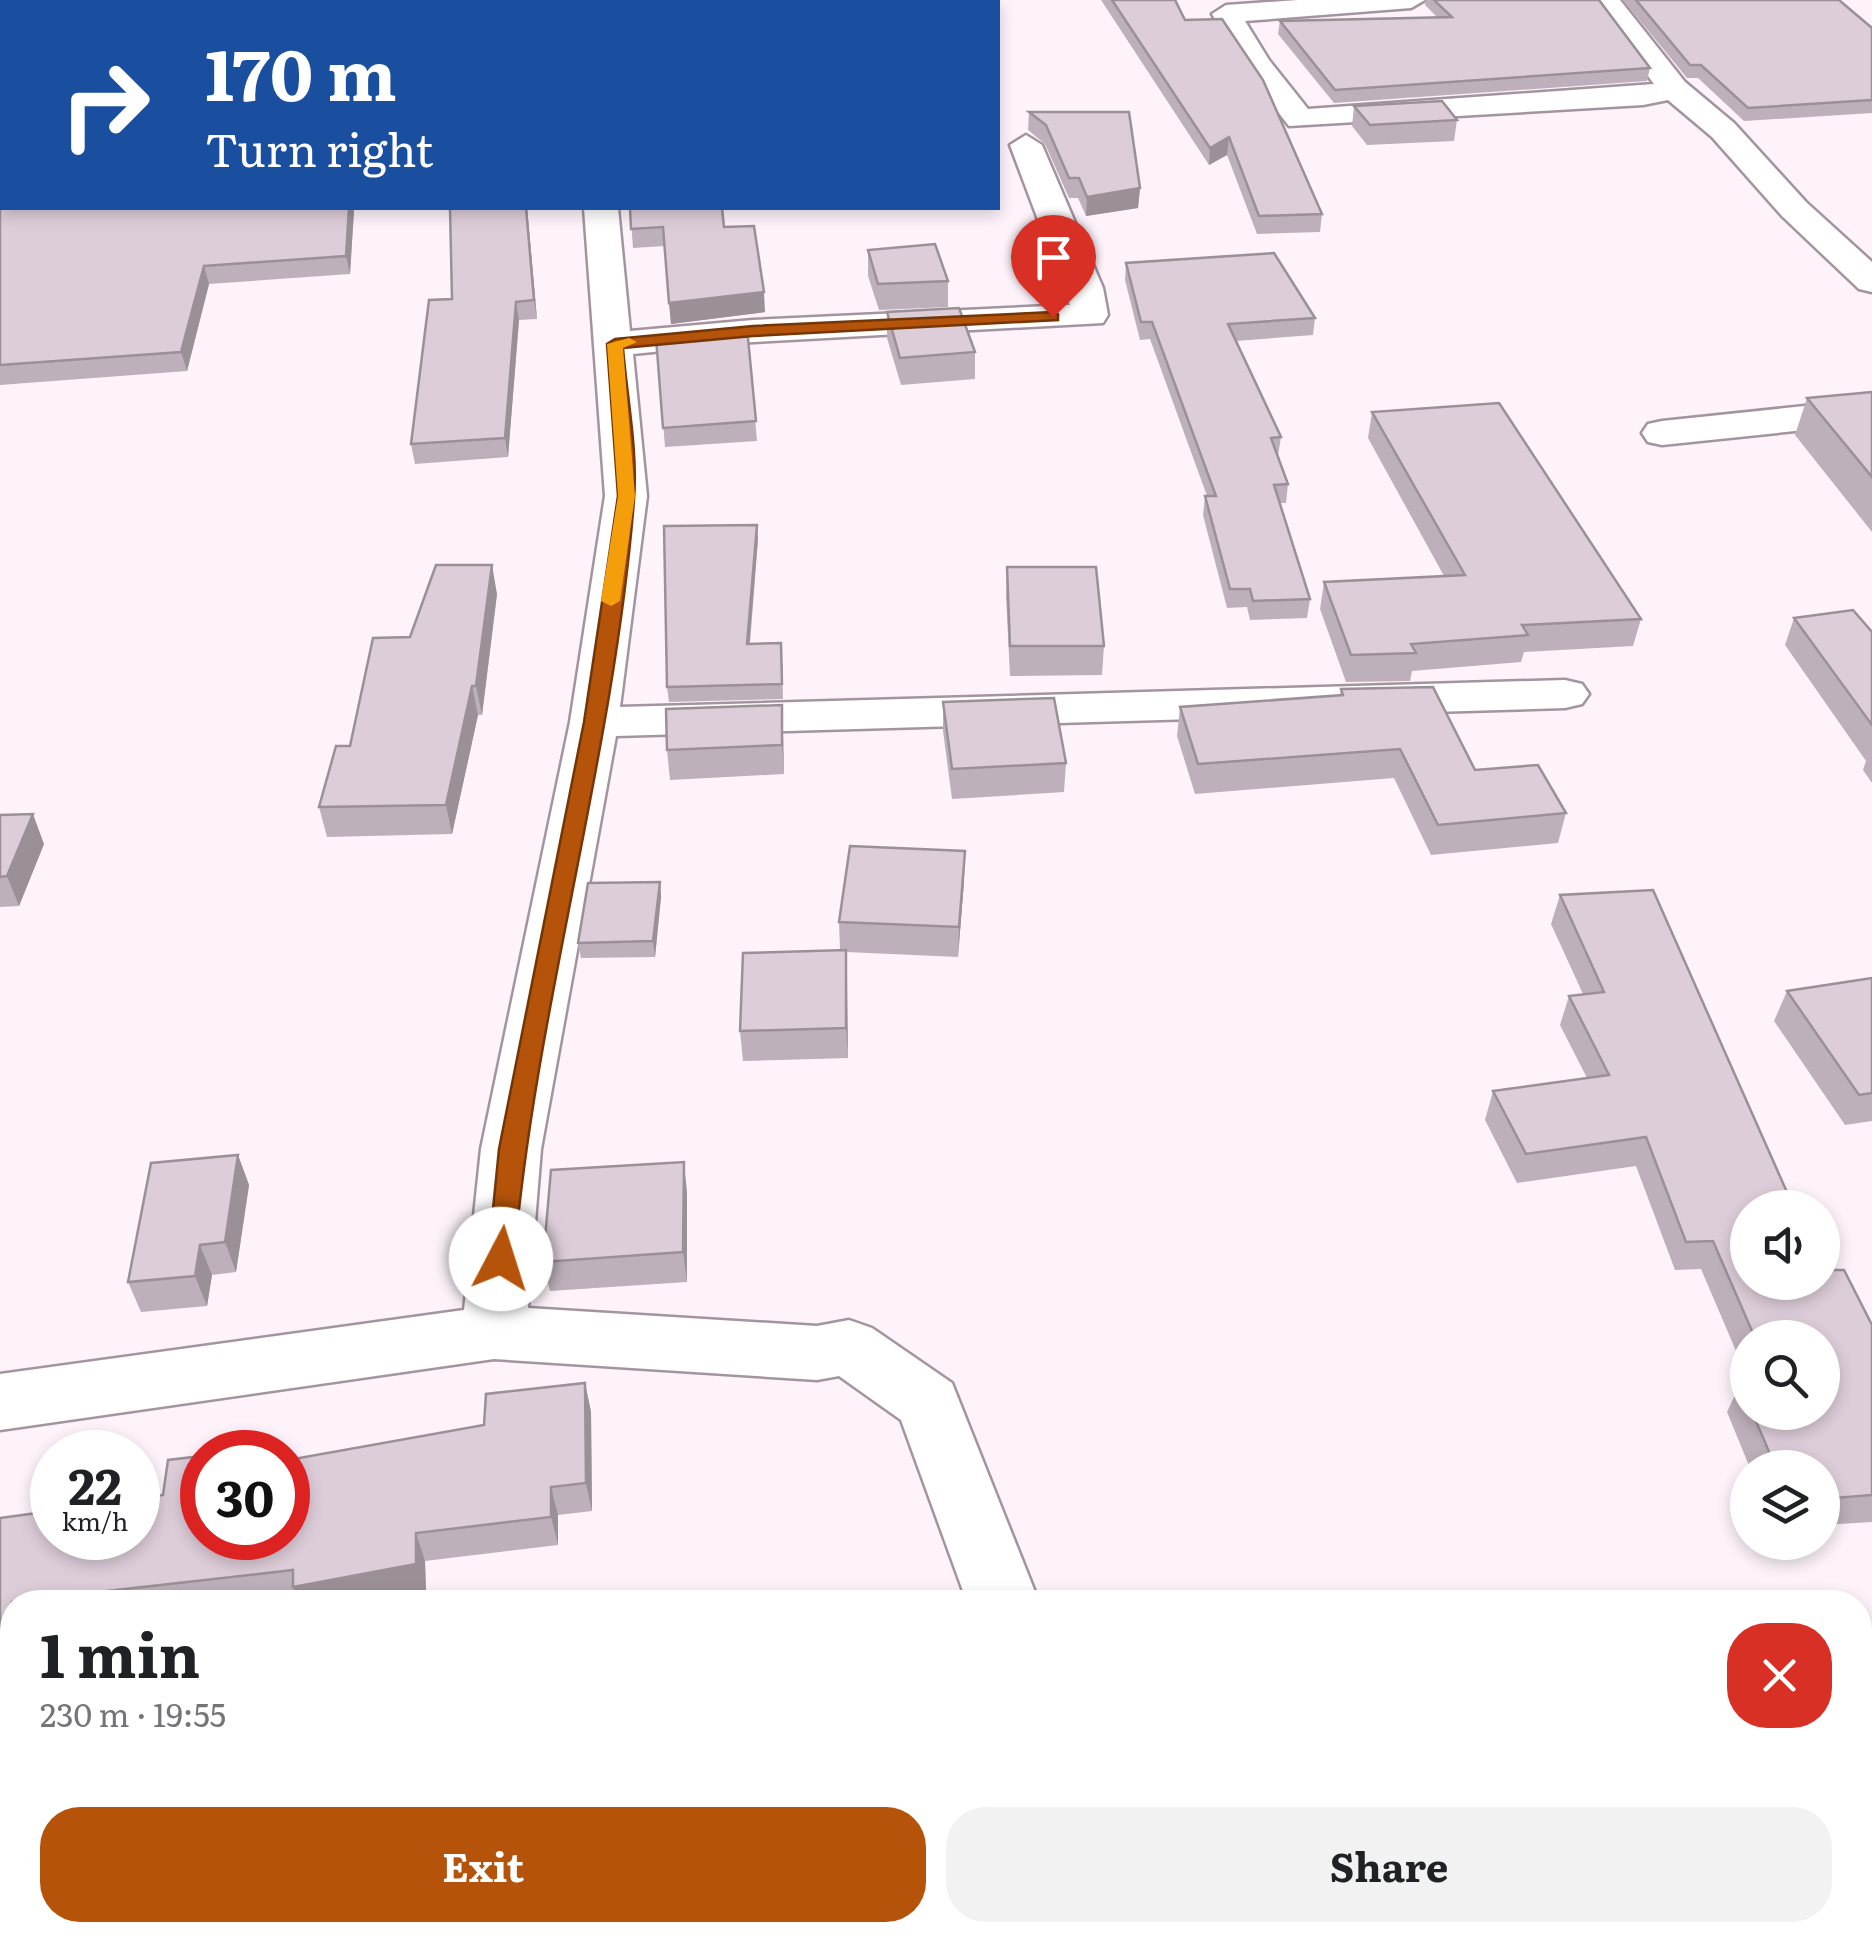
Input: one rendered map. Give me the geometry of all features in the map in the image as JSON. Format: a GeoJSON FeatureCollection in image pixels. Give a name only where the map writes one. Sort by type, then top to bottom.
{"type":"FeatureCollection","features":[{"type":"Feature","properties":{"kind":"street"},"geometry":{"type":"LineString","coordinates":[[1411,0],[1226,14],[1256,64],[1300,119],[1643,96],[1674,89]]}},
{"type":"Feature","properties":{"kind":"street"},"geometry":{"type":"LineString","coordinates":[[1605,0],[1674,89],[1723,130],[1794,208],[1872,281]]}},
{"type":"Feature","properties":{"kind":"street"},"geometry":{"type":"LineString","coordinates":[[615,344],[753,331],[1090,315],[1086,288],[1026,145]]}},
{"type":"Feature","properties":{"kind":"street"},"geometry":{"type":"LineString","coordinates":[[494,1332],[511,1149],[594,722],[626,496],[601,210]]}},
{"type":"Feature","properties":{"kind":"street"},"geometry":{"type":"LineString","coordinates":[[1662,433],[1872,411]]}},
{"type":"Feature","properties":{"kind":"street"},"geometry":{"type":"LineString","coordinates":[[594,722],[1565,694]]}},
{"type":"Feature","properties":{"kind":"street"},"geometry":{"type":"LineString","coordinates":[[0,1402],[494,1332],[817,1353],[849,1347],[928,1403],[998,1590]]}},
{"type":"Feature","properties":{"kind":"building"},"geometry":{"type":"Polygon","coordinates":[[[1112,0],[1175,0],[1185,20],[1222,19],[1263,80],[1322,214],[1259,216],[1229,137],[1210,148],[1112,0]]]}},
{"type":"Feature","properties":{"kind":"building"},"geometry":{"type":"Polygon","coordinates":[[[1434,0],[1599,0],[1650,68],[1335,90],[1280,21],[1452,17],[1434,0]]]}},
{"type":"Feature","properties":{"kind":"building"},"geometry":{"type":"Polygon","coordinates":[[[1636,0],[1839,0],[1872,28],[1872,100],[1748,108],[1701,65],[1690,65],[1636,0]]]}},
{"type":"Feature","properties":{"kind":"building"},"geometry":{"type":"Polygon","coordinates":[[[1442,101],[1457,120],[1370,125],[1354,106],[1442,101]]]}},
{"type":"Feature","properties":{"kind":"building"},"geometry":{"type":"Polygon","coordinates":[[[1029,112],[1129,112],[1140,188],[1087,197],[1079,178],[1069,178],[1046,125],[1029,112]]]}},
{"type":"Feature","properties":{"kind":"building"},"geometry":{"type":"Polygon","coordinates":[[[0,210],[349,210],[346,256],[204,266],[181,352],[0,365],[0,210]]]}},
{"type":"Feature","properties":{"kind":"building"},"geometry":{"type":"Polygon","coordinates":[[[450,210],[526,210],[534,300],[516,302],[505,438],[411,444],[429,300],[452,299],[450,210]]]}},
{"type":"Feature","properties":{"kind":"building"},"geometry":{"type":"Polygon","coordinates":[[[630,210],[722,210],[724,227],[754,226],[764,292],[669,303],[663,227],[631,229],[630,210]]]}},
{"type":"Feature","properties":{"kind":"building"},"geometry":{"type":"Polygon","coordinates":[[[935,244],[948,281],[878,284],[868,250],[935,244]]]}},
{"type":"Feature","properties":{"kind":"building"},"geometry":{"type":"Polygon","coordinates":[[[1274,253],[1315,318],[1228,324],[1281,437],[1271,438],[1288,484],[1274,485],[1310,599],[1253,601],[1250,589],[1230,589],[1205,496],[1216,496],[1152,322],[1141,322],[1126,263],[1274,253]]]}},
{"type":"Feature","properties":{"kind":"building"},"geometry":{"type":"Polygon","coordinates":[[[959,308],[975,352],[900,358],[887,312],[959,308]]]}},
{"type":"Feature","properties":{"kind":"building"},"geometry":{"type":"Polygon","coordinates":[[[747,328],[756,421],[663,428],[656,337],[747,328]]]}},
{"type":"Feature","properties":{"kind":"building"},"geometry":{"type":"Polygon","coordinates":[[[1872,392],[1872,477],[1807,398],[1872,392]]]}},
{"type":"Feature","properties":{"kind":"building"},"geometry":{"type":"Polygon","coordinates":[[[1499,403],[1641,619],[1522,625],[1528,635],[1411,644],[1416,653],[1351,655],[1324,582],[1465,575],[1372,412],[1499,403]]]}},
{"type":"Feature","properties":{"kind":"building"},"geometry":{"type":"Polygon","coordinates":[[[757,525],[747,644],[781,643],[782,684],[667,687],[664,526],[757,525]]]}},
{"type":"Feature","properties":{"kind":"building"},"geometry":{"type":"Polygon","coordinates":[[[436,565],[492,565],[476,686],[472,686],[446,805],[319,807],[336,746],[350,746],[373,638],[410,637],[436,565]]]}},
{"type":"Feature","properties":{"kind":"building"},"geometry":{"type":"Polygon","coordinates":[[[1007,567],[1096,567],[1104,646],[1010,646],[1007,567]]]}},
{"type":"Feature","properties":{"kind":"building"},"geometry":{"type":"Polygon","coordinates":[[[1853,610],[1872,632],[1872,725],[1794,618],[1853,610]]]}},
{"type":"Feature","properties":{"kind":"building"},"geometry":{"type":"Polygon","coordinates":[[[1433,687],[1475,770],[1538,765],[1566,813],[1438,825],[1400,749],[1198,764],[1180,707],[1343,695],[1341,689],[1433,687]]]}},
{"type":"Feature","properties":{"kind":"building"},"geometry":{"type":"Polygon","coordinates":[[[1054,698],[1066,763],[952,769],[943,702],[1054,698]]]}},
{"type":"Feature","properties":{"kind":"building"},"geometry":{"type":"Polygon","coordinates":[[[782,705],[782,745],[667,750],[666,709],[782,705]]]}},
{"type":"Feature","properties":{"kind":"building"},"geometry":{"type":"Polygon","coordinates":[[[33,814],[7,876],[0,877],[0,815],[33,814]]]}},
{"type":"Feature","properties":{"kind":"building"},"geometry":{"type":"Polygon","coordinates":[[[850,846],[965,851],[959,927],[839,922],[850,846]]]}},
{"type":"Feature","properties":{"kind":"building"},"geometry":{"type":"Polygon","coordinates":[[[660,882],[653,941],[578,943],[588,883],[660,882]]]}},
{"type":"Feature","properties":{"kind":"building"},"geometry":{"type":"Polygon","coordinates":[[[1653,890],[1786,1190],[1730,1190],[1730,1280],[1713,1241],[1686,1242],[1646,1137],[1526,1154],[1493,1091],[1609,1075],[1569,996],[1604,992],[1560,895],[1653,890]]]}},
{"type":"Feature","properties":{"kind":"building"},"geometry":{"type":"Polygon","coordinates":[[[846,950],[846,1028],[740,1031],[743,953],[846,950]]]}},
{"type":"Feature","properties":{"kind":"building"},"geometry":{"type":"Polygon","coordinates":[[[1872,978],[1872,1093],[1859,1095],[1787,991],[1872,978]]]}},
{"type":"Feature","properties":{"kind":"building"},"geometry":{"type":"Polygon","coordinates":[[[238,1155],[225,1242],[200,1245],[195,1276],[128,1282],[151,1163],[238,1155]]]}},
{"type":"Feature","properties":{"kind":"building"},"geometry":{"type":"Polygon","coordinates":[[[684,1162],[683,1252],[543,1262],[551,1170],[684,1162]]]}},
{"type":"Feature","properties":{"kind":"building"},"geometry":{"type":"Polygon","coordinates":[[[1840,1270],[1844,1270],[1872,1325],[1872,1495],[1840,1498],[1840,1450],[1768,1450],[1760,1430],[1840,1430],[1840,1320],[1747,1320],[1739,1300],[1840,1300],[1840,1270]]]}},
{"type":"Feature","properties":{"kind":"building"},"geometry":{"type":"Polygon","coordinates":[[[585,1383],[586,1483],[551,1487],[551,1517],[416,1533],[416,1564],[293,1587],[293,1570],[117,1590],[0,1590],[0,1518],[30,1514],[30,1560],[160,1560],[160,1495],[168,1460],[180,1459],[180,1560],[310,1560],[310,1456],[484,1425],[486,1394],[585,1383]]]}},
{"type":"Feature","properties":{"kind":"slow traffic"},"geometry":{"type":"LineString","coordinates":[[611,601],[626,496],[615,344],[629,342]]}},
{"type":"Feature","properties":{"kind":"route"},"geometry":{"type":"LineString","coordinates":[[501,1259],[511,1149],[594,722],[626,496],[615,344],[753,331],[1053,317]]}}]}
